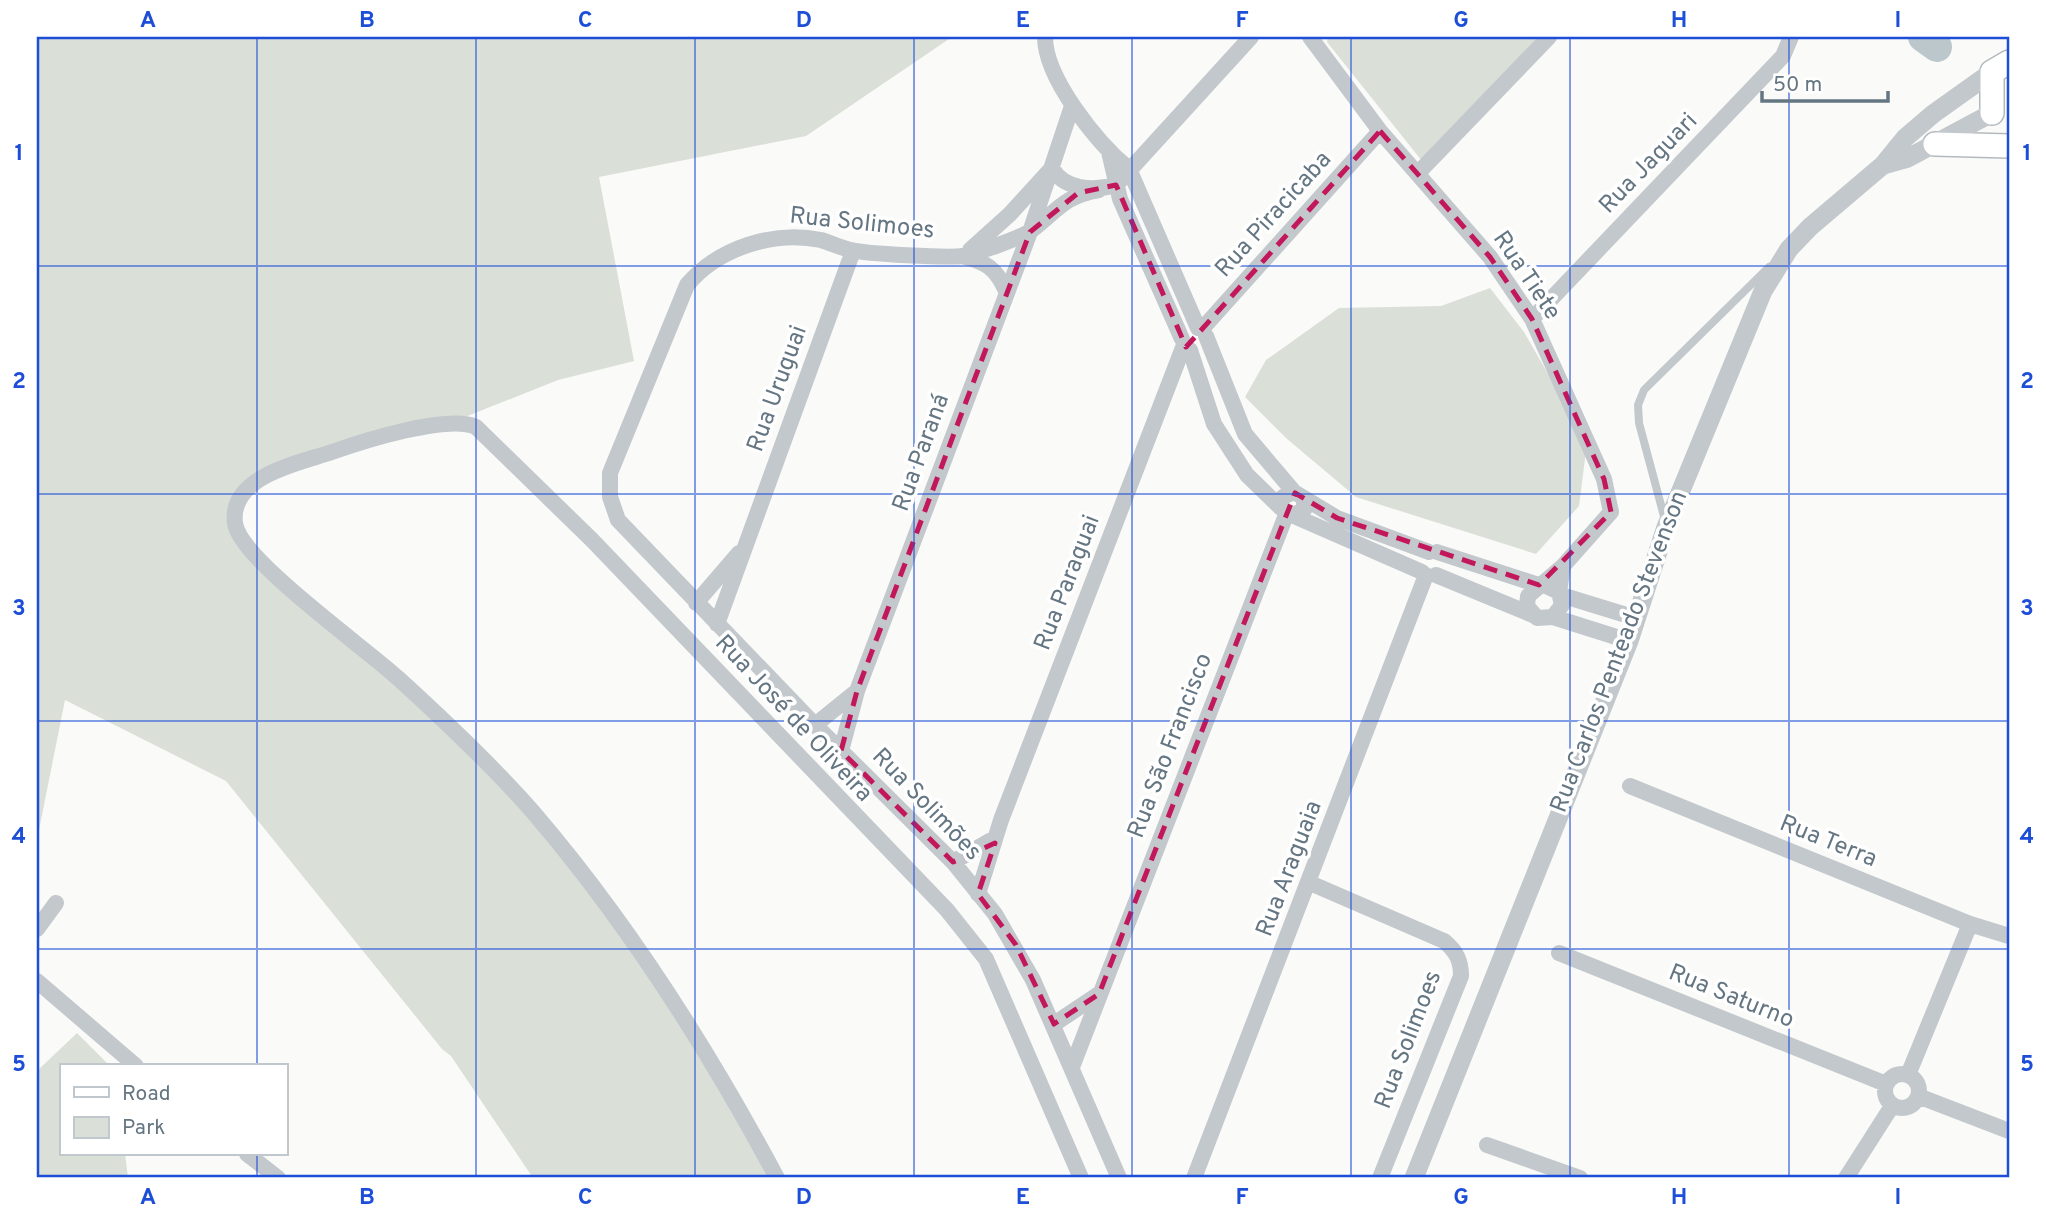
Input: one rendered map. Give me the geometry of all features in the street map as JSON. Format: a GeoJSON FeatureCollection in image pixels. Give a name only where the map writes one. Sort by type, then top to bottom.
{"type":"FeatureCollection","features":[{"type":"Feature","properties":{"kind":"main road"},"geometry":{"type":"LineString","coordinates":[[2001,67],[2001,109],[2009,133]]}},
{"type":"Feature","properties":{"kind":"main road"},"geometry":{"type":"LineString","coordinates":[[1935,144],[2009,146]]}},
{"type":"Feature","properties":{"kind":"street"},"geometry":{"type":"LineString","coordinates":[[1045,37],[1045,50],[1073,106],[1109,152],[1129,169],[1245,434],[1299,495],[1337,518],[1433,552],[1541,584],[1636,618]]}},
{"type":"Feature","properties":{"kind":"street"},"geometry":{"type":"LineString","coordinates":[[1116,185],[1251,37]]}},
{"type":"Feature","properties":{"kind":"street","name":"Rua Tiete"},"geometry":{"type":"LineString","coordinates":[[1310,37],[1380,131],[1419,172],[1490,257],[1532,319],[1604,479],[1611,512],[1563,566],[1541,584]]}},
{"type":"Feature","properties":{"kind":"street"},"geometry":{"type":"LineString","coordinates":[[1419,172],[1549,37]]}},
{"type":"Feature","properties":{"kind":"street","name":"Rua Jaguari"},"geometry":{"type":"LineString","coordinates":[[1532,319],[1783,56],[1791,37]]}},
{"type":"Feature","properties":{"kind":"street","name":"Rua Carlos Penteado Stevenson"},"geometry":{"type":"LineString","coordinates":[[1414,1178],[1629,641],[1666,527],[1763,291],[1789,249],[1883,165],[1905,138],[1933,114],[2001,67]]}},
{"type":"Feature","properties":{"kind":"street","name":"Rua Paraná"},"geometry":{"type":"LineString","coordinates":[[841,751],[857,691],[1030,232],[1073,106]]}},
{"type":"Feature","properties":{"kind":"street","name":"Rua Carlos Penteado Stevenson"},"geometry":{"type":"LineString","coordinates":[[1883,165],[1908,158],[2001,109]]}},
{"type":"Feature","properties":{"kind":"street","name":"Rua Piracicaba"},"geometry":{"type":"LineString","coordinates":[[1185,345],[1203,347],[1202,331],[1380,131]]}},
{"type":"Feature","properties":{"kind":"street"},"geometry":{"type":"LineString","coordinates":[[1109,152],[1116,185],[1185,345],[1214,424],[1247,475],[1287,513],[1428,574],[1545,619],[1553,617],[1560,610],[1563,566]]}},
{"type":"Feature","properties":{"kind":"street"},"geometry":{"type":"LineString","coordinates":[[1052,168],[1065,183],[1098,190]]}},
{"type":"Feature","properties":{"kind":"street","name":"Rua Solimoes"},"geometry":{"type":"LineString","coordinates":[[962,256],[1010,215],[1052,168]]}},
{"type":"Feature","properties":{"kind":"street","name":"Rua Paraná"},"geometry":{"type":"LineString","coordinates":[[1030,232],[1061,203],[1078,193],[1116,185]]}},
{"type":"Feature","properties":{"kind":"street","name":"Rua Solimoes"},"geometry":{"type":"LineString","coordinates":[[618,520],[610,497],[610,473],[687,285],[701,268],[764,239],[783,236],[821,240],[853,251],[962,256],[1030,232]]}},
{"type":"Feature","properties":{"kind":"street","name":"Rua Uruguai"},"geometry":{"type":"LineString","coordinates":[[717,624],[853,251]]}},
{"type":"Feature","properties":{"kind":"street"},"geometry":{"type":"LineString","coordinates":[[962,256],[986,262],[999,275],[1006,291]]}},
{"type":"Feature","properties":{"kind":"street","name":"Rua Paraguai"},"geometry":{"type":"LineString","coordinates":[[978,894],[995,838],[1185,345]]}},
{"type":"Feature","properties":{"kind":"street","name":"Rua José de Oliveira"},"geometry":{"type":"LineString","coordinates":[[777,1178],[708,1055],[671,997],[533,812],[398,678],[264,568],[241,543],[234,522],[242,496],[259,477],[363,441],[455,421],[467,422],[476,427],[592,540],[947,910],[986,960],[1081,1178]]}},
{"type":"Feature","properties":{"kind":"street","name":"Rua São Francisco"},"geometry":{"type":"LineString","coordinates":[[1072,1067],[1287,513],[1283,497],[1299,495]]}},
{"type":"Feature","properties":{"kind":"street","name":"Rua Solimões"},"geometry":{"type":"LineString","coordinates":[[618,520],[815,725],[953,862],[978,894],[1016,945],[1054,1024],[1119,1178]]}},
{"type":"Feature","properties":{"kind":"street","name":"Rua Uruguai"},"geometry":{"type":"LineString","coordinates":[[696,603],[718,582],[747,543]]}},
{"type":"Feature","properties":{"kind":"street","name":"Rua Araguaia"},"geometry":{"type":"LineString","coordinates":[[1194,1178],[1428,574],[1420,559],[1433,552]]}},
{"type":"Feature","properties":{"kind":"street"},"geometry":{"type":"LineString","coordinates":[[1533,615],[1527,606],[1528,596],[1541,584]]}},
{"type":"Feature","properties":{"kind":"street"},"geometry":{"type":"LineString","coordinates":[[1553,617],[1629,641]]}},
{"type":"Feature","properties":{"kind":"street"},"geometry":{"type":"LineString","coordinates":[[815,725],[857,691]]}},
{"type":"Feature","properties":{"kind":"street","name":"Rua Terra"},"geometry":{"type":"LineString","coordinates":[[1630,786],[1970,923],[2009,936]]}},
{"type":"Feature","properties":{"kind":"street"},"geometry":{"type":"LineString","coordinates":[[953,862],[995,838]]}},
{"type":"Feature","properties":{"kind":"street","name":"Rua Solimoes"},"geometry":{"type":"LineString","coordinates":[[1310,883],[1444,941],[1458,957],[1461,965],[1461,976],[1380,1178]]}},
{"type":"Feature","properties":{"kind":"street"},"geometry":{"type":"LineString","coordinates":[[37,929],[56,903]]}},
{"type":"Feature","properties":{"kind":"street"},"geometry":{"type":"LineString","coordinates":[[1908,1075],[1970,923]]}},
{"type":"Feature","properties":{"kind":"street","name":"Rua Saturno"},"geometry":{"type":"LineString","coordinates":[[1559,953],[1886,1084]]}},
{"type":"Feature","properties":{"kind":"street"},"geometry":{"type":"LineString","coordinates":[[37,981],[134,1064]]}},
{"type":"Feature","properties":{"kind":"street"},"geometry":{"type":"LineString","coordinates":[[1054,1024],[1099,994]]}},
{"type":"Feature","properties":{"kind":"street"},"geometry":{"type":"LineString","coordinates":[[1897,1074],[1908,1075],[1916,1082],[1918,1096],[1910,1107],[1892,1106],[1885,1097],[1886,1084],[1897,1074]]}},
{"type":"Feature","properties":{"kind":"street"},"geometry":{"type":"LineString","coordinates":[[1918,1096],[2009,1130]]}},
{"type":"Feature","properties":{"kind":"street"},"geometry":{"type":"LineString","coordinates":[[1846,1178],[1892,1106]]}},
{"type":"Feature","properties":{"kind":"street"},"geometry":{"type":"LineString","coordinates":[[1487,1145],[1580,1178]]}},
{"type":"Feature","properties":{"kind":"street"},"geometry":{"type":"LineString","coordinates":[[250,1156],[278,1178]]}},
{"type":"Feature","properties":{"kind":"lane"},"geometry":{"type":"LineString","coordinates":[[1666,527],[1639,423],[1639,405],[1644,390],[1789,249]]}},
{"type":"Feature","properties":{"kind":"highlighted area"},"geometry":{"type":"Polygon","coordinates":[[[1380,131],[1490,257],[1532,319],[1604,479],[1611,512],[1539,585],[1337,518],[1295,493],[1099,994],[1054,1024],[1016,945],[978,894],[995,843],[953,862],[841,751],[857,691],[1030,232],[1078,193],[1116,185],[1186,347],[1380,131]]]}},
{"type":"Feature","properties":{"kind":"green space"},"geometry":{"type":"Polygon","coordinates":[[[37,37],[952,37],[806,136],[599,177],[634,361],[558,380],[455,421],[259,477],[242,496],[241,543],[477,754],[601,899],[777,1178],[533,1178],[451,1056],[442,1049],[226,781],[65,700],[37,840],[37,37]]]}},
{"type":"Feature","properties":{"kind":"green space"},"geometry":{"type":"Polygon","coordinates":[[[1328,37],[1541,37],[1422,161],[1327,42],[1328,37]]]}},
{"type":"Feature","properties":{"kind":"green space"},"geometry":{"type":"Polygon","coordinates":[[[1490,288],[1524,332],[1555,386],[1586,451],[1579,506],[1536,554],[1356,497],[1286,438],[1245,397],[1266,360],[1339,308],[1441,306],[1490,288]]]}},
{"type":"Feature","properties":{"kind":"green space"},"geometry":{"type":"Polygon","coordinates":[[[77,1033],[108,1064],[60,1064],[60,1156],[125,1156],[128,1178],[37,1178],[37,1071],[77,1033]]]}},
{"type":"Feature","properties":{"kind":"waterway"},"geometry":{"type":"LineString","coordinates":[[1923,37],[1937,47]]}}]}
